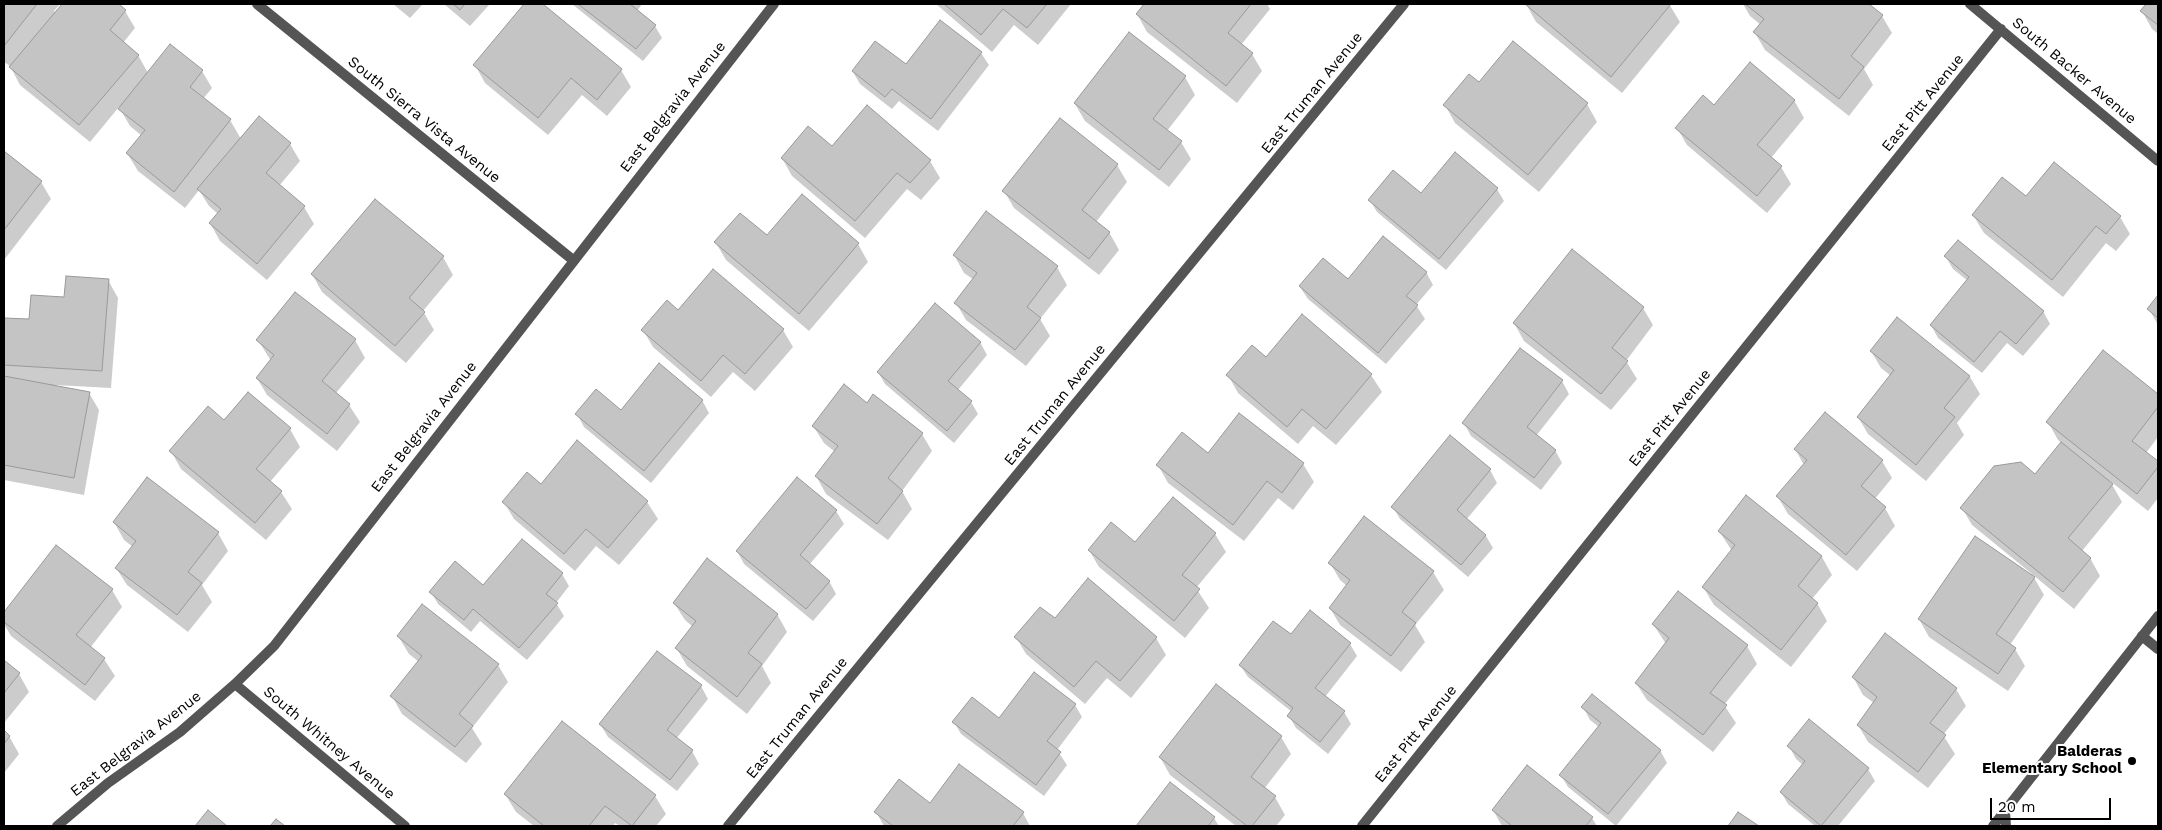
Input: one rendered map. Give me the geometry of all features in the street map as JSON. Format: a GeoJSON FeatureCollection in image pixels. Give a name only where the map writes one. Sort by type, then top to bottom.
{"type":"FeatureCollection","features":[{"type":"Feature","properties":{"kind":"street","name":"South Sierra Vista Avenue"},"geometry":{"type":"LineString","coordinates":[[256,4],[573,260]]}},
{"type":"Feature","properties":{"kind":"street","name":"East Belgravia Avenue"},"geometry":{"type":"LineString","coordinates":[[56,826],[108,783],[180,732],[235,684],[274,646],[774,4]]}},
{"type":"Feature","properties":{"kind":"street","name":"East Truman Avenue"},"geometry":{"type":"LineString","coordinates":[[728,826],[1404,4]]}},
{"type":"Feature","properties":{"kind":"street","name":"South Backer Avenue"},"geometry":{"type":"LineString","coordinates":[[1970,4],[2158,161]]}},
{"type":"Feature","properties":{"kind":"street","name":"East Pitt Avenue"},"geometry":{"type":"LineString","coordinates":[[1362,826],[2001,29]]}},
{"type":"Feature","properties":{"kind":"street"},"geometry":{"type":"LineString","coordinates":[[1993,826],[2158,616]]}},
{"type":"Feature","properties":{"kind":"street"},"geometry":{"type":"LineString","coordinates":[[2142,636],[2158,649]]}},
{"type":"Feature","properties":{"kind":"street","name":"South Whitney Avenue"},"geometry":{"type":"LineString","coordinates":[[235,684],[404,826]]}},
{"type":"Feature","properties":{"kind":"street"},"geometry":{"type":"LineString","coordinates":[[2005,811],[2006,826]]}},
{"type":"Feature","properties":{"kind":"building"},"geometry":{"type":"Polygon","coordinates":[[[4,4],[37,4],[4,46],[4,4]]]}},
{"type":"Feature","properties":{"kind":"building"},"geometry":{"type":"Polygon","coordinates":[[[62,4],[119,4],[126,10],[110,30],[139,55],[79,125],[9,67],[62,4]]]}},
{"type":"Feature","properties":{"kind":"building"},"geometry":{"type":"Polygon","coordinates":[[[453,4],[465,4],[460,10],[453,4]]]}},
{"type":"Feature","properties":{"kind":"building"},"geometry":{"type":"Polygon","coordinates":[[[524,4],[543,4],[622,69],[597,100],[571,78],[538,118],[473,65],[524,4]]]}},
{"type":"Feature","properties":{"kind":"building"},"geometry":{"type":"Polygon","coordinates":[[[578,4],[630,4],[656,25],[636,49],[578,4]]]}},
{"type":"Feature","properties":{"kind":"building"},"geometry":{"type":"Polygon","coordinates":[[[944,4],[1047,4],[1027,28],[1003,9],[981,35],[944,4]]]}},
{"type":"Feature","properties":{"kind":"building"},"geometry":{"type":"Polygon","coordinates":[[[1144,4],[1251,4],[1228,33],[1253,53],[1226,86],[1136,14],[1144,4]]]}},
{"type":"Feature","properties":{"kind":"building"},"geometry":{"type":"Polygon","coordinates":[[[1525,4],[1671,4],[1611,77],[1525,4]]]}},
{"type":"Feature","properties":{"kind":"building"},"geometry":{"type":"Polygon","coordinates":[[[1745,4],[1869,4],[1883,15],[1851,56],[1864,67],[1839,99],[1753,32],[1764,19],[1745,4]]]}},
{"type":"Feature","properties":{"kind":"building"},"geometry":{"type":"Polygon","coordinates":[[[2146,4],[2158,4],[2158,25],[2140,11],[2146,4]]]}},
{"type":"Feature","properties":{"kind":"building"},"geometry":{"type":"Polygon","coordinates":[[[940,20],[982,52],[931,119],[892,89],[885,97],[852,71],[875,41],[906,64],[940,20]]]}},
{"type":"Feature","properties":{"kind":"building"},"geometry":{"type":"Polygon","coordinates":[[[1129,32],[1186,76],[1153,119],[1182,141],[1159,170],[1074,103],[1129,32]]]}},
{"type":"Feature","properties":{"kind":"building"},"geometry":{"type":"Polygon","coordinates":[[[1513,41],[1588,103],[1528,175],[1443,105],[1469,74],[1479,82],[1513,41]]]}},
{"type":"Feature","properties":{"kind":"building"},"geometry":{"type":"Polygon","coordinates":[[[170,44],[203,70],[190,87],[231,119],[174,192],[126,153],[145,130],[118,109],[170,44]]]}},
{"type":"Feature","properties":{"kind":"building"},"geometry":{"type":"Polygon","coordinates":[[[1750,62],[1795,100],[1757,145],[1782,166],[1757,196],[1675,128],[1703,95],[1714,105],[1750,62]]]}},
{"type":"Feature","properties":{"kind":"building"},"geometry":{"type":"Polygon","coordinates":[[[867,105],[931,160],[910,183],[897,173],[855,221],[781,158],[808,126],[832,146],[867,105]]]}},
{"type":"Feature","properties":{"kind":"building"},"geometry":{"type":"Polygon","coordinates":[[[259,116],[291,143],[266,173],[305,206],[257,264],[209,223],[221,209],[197,189],[259,116]]]}},
{"type":"Feature","properties":{"kind":"building"},"geometry":{"type":"Polygon","coordinates":[[[1060,118],[1118,164],[1082,210],[1110,232],[1089,259],[1002,191],[1060,118]]]}},
{"type":"Feature","properties":{"kind":"building"},"geometry":{"type":"Polygon","coordinates":[[[4,151],[42,181],[4,230],[4,151]]]}},
{"type":"Feature","properties":{"kind":"building"},"geometry":{"type":"Polygon","coordinates":[[[1455,152],[1498,188],[1439,259],[1368,200],[1393,170],[1421,193],[1455,152]]]}},
{"type":"Feature","properties":{"kind":"building"},"geometry":{"type":"Polygon","coordinates":[[[2054,162],[2121,216],[2106,234],[2096,226],[2052,280],[1972,215],[2002,177],[2026,196],[2054,162]]]}},
{"type":"Feature","properties":{"kind":"building"},"geometry":{"type":"Polygon","coordinates":[[[802,194],[859,243],[799,314],[714,242],[740,213],[767,235],[802,194]]]}},
{"type":"Feature","properties":{"kind":"building"},"geometry":{"type":"Polygon","coordinates":[[[375,199],[444,256],[409,298],[425,312],[395,346],[311,274],[375,199]]]}},
{"type":"Feature","properties":{"kind":"building"},"geometry":{"type":"Polygon","coordinates":[[[986,211],[1058,266],[1027,307],[1041,318],[1015,350],[954,303],[977,273],[953,255],[986,211]]]}},
{"type":"Feature","properties":{"kind":"building"},"geometry":{"type":"Polygon","coordinates":[[[1383,236],[1427,272],[1406,296],[1418,305],[1378,353],[1299,286],[1323,258],[1348,279],[1383,236]]]}},
{"type":"Feature","properties":{"kind":"building"},"geometry":{"type":"Polygon","coordinates":[[[1958,240],[2044,311],[2016,344],[2000,331],[1974,362],[1930,325],[1969,277],[1944,256],[1958,240]]]}},
{"type":"Feature","properties":{"kind":"building"},"geometry":{"type":"Polygon","coordinates":[[[1572,249],[1644,307],[1612,348],[1628,361],[1601,394],[1513,323],[1572,249]]]}},
{"type":"Feature","properties":{"kind":"building"},"geometry":{"type":"Polygon","coordinates":[[[713,269],[784,329],[745,374],[723,355],[701,381],[641,330],[667,300],[678,310],[713,269]]]}},
{"type":"Feature","properties":{"kind":"building"},"geometry":{"type":"Polygon","coordinates":[[[66,276],[109,279],[102,371],[4,365],[4,318],[29,319],[31,295],[64,297],[66,276]]]}},
{"type":"Feature","properties":{"kind":"building"},"geometry":{"type":"Polygon","coordinates":[[[295,292],[356,339],[322,381],[350,404],[327,434],[256,378],[274,355],[256,340],[295,292]]]}},
{"type":"Feature","properties":{"kind":"building"},"geometry":{"type":"Polygon","coordinates":[[[2158,295],[2158,318],[2147,309],[2158,295]]]}},
{"type":"Feature","properties":{"kind":"building"},"geometry":{"type":"Polygon","coordinates":[[[935,303],[981,342],[948,381],[972,401],[947,431],[877,372],[935,303]]]}},
{"type":"Feature","properties":{"kind":"building"},"geometry":{"type":"Polygon","coordinates":[[[1302,314],[1372,374],[1326,429],[1302,409],[1287,427],[1226,375],[1252,345],[1266,357],[1302,314]]]}},
{"type":"Feature","properties":{"kind":"building"},"geometry":{"type":"Polygon","coordinates":[[[1897,317],[1970,376],[1944,408],[1955,417],[1916,465],[1857,417],[1894,370],[1870,351],[1897,317]]]}},
{"type":"Feature","properties":{"kind":"building"},"geometry":{"type":"Polygon","coordinates":[[[1520,348],[1563,380],[1527,427],[1556,450],[1534,478],[1462,423],[1520,348]]]}},
{"type":"Feature","properties":{"kind":"building"},"geometry":{"type":"Polygon","coordinates":[[[2103,350],[2158,394],[2158,407],[2132,441],[2158,461],[2158,467],[2137,494],[2046,422],[2103,350]]]}},
{"type":"Feature","properties":{"kind":"building"},"geometry":{"type":"Polygon","coordinates":[[[659,363],[703,400],[644,471],[575,414],[596,389],[621,410],[659,363]]]}},
{"type":"Feature","properties":{"kind":"building"},"geometry":{"type":"Polygon","coordinates":[[[4,376],[90,392],[74,478],[4,465],[4,376]]]}},
{"type":"Feature","properties":{"kind":"building"},"geometry":{"type":"Polygon","coordinates":[[[844,384],[867,403],[873,394],[923,433],[888,478],[903,491],[877,524],[815,476],[838,446],[812,426],[844,384]]]}},
{"type":"Feature","properties":{"kind":"building"},"geometry":{"type":"Polygon","coordinates":[[[248,392],[291,428],[256,469],[282,491],[255,523],[169,451],[208,406],[224,420],[248,392]]]}},
{"type":"Feature","properties":{"kind":"building"},"geometry":{"type":"Polygon","coordinates":[[[1825,412],[1883,460],[1861,486],[1886,507],[1846,555],[1776,496],[1807,460],[1794,449],[1825,412]]]}},
{"type":"Feature","properties":{"kind":"building"},"geometry":{"type":"Polygon","coordinates":[[[1239,413],[1304,463],[1282,493],[1267,481],[1233,525],[1156,465],[1182,432],[1208,453],[1239,413]]]}},
{"type":"Feature","properties":{"kind":"building"},"geometry":{"type":"Polygon","coordinates":[[[1450,435],[1491,469],[1457,510],[1486,535],[1461,565],[1391,507],[1450,435]]]}},
{"type":"Feature","properties":{"kind":"building"},"geometry":{"type":"Polygon","coordinates":[[[577,440],[648,501],[608,548],[586,529],[564,554],[502,502],[527,472],[541,484],[577,440]]]}},
{"type":"Feature","properties":{"kind":"building"},"geometry":{"type":"Polygon","coordinates":[[[2061,442],[2113,484],[2068,538],[2091,558],[2063,592],[1960,508],[1994,466],[2021,462],[2035,474],[2061,442]]]}},
{"type":"Feature","properties":{"kind":"building"},"geometry":{"type":"Polygon","coordinates":[[[147,477],[219,532],[188,572],[202,583],[177,615],[115,568],[136,541],[113,522],[147,477]]]}},
{"type":"Feature","properties":{"kind":"building"},"geometry":{"type":"Polygon","coordinates":[[[797,477],[837,510],[800,555],[830,581],[806,609],[736,551],[797,477]]]}},
{"type":"Feature","properties":{"kind":"building"},"geometry":{"type":"Polygon","coordinates":[[[1746,495],[1822,556],[1798,586],[1818,603],[1781,650],[1702,587],[1735,545],[1718,531],[1746,495]]]}},
{"type":"Feature","properties":{"kind":"building"},"geometry":{"type":"Polygon","coordinates":[[[1173,497],[1216,533],[1182,575],[1200,589],[1174,621],[1088,550],[1111,522],[1135,542],[1173,497]]]}},
{"type":"Feature","properties":{"kind":"building"},"geometry":{"type":"Polygon","coordinates":[[[1364,516],[1434,571],[1402,612],[1416,623],[1391,656],[1329,608],[1350,580],[1328,563],[1364,516]]]}},
{"type":"Feature","properties":{"kind":"building"},"geometry":{"type":"Polygon","coordinates":[[[1975,536],[2035,577],[1996,634],[2016,648],[1998,674],[1918,619],[1975,536]]]}},
{"type":"Feature","properties":{"kind":"building"},"geometry":{"type":"Polygon","coordinates":[[[522,539],[563,573],[546,594],[558,603],[519,648],[473,609],[464,620],[429,592],[455,561],[483,585],[522,539]]]}},
{"type":"Feature","properties":{"kind":"building"},"geometry":{"type":"Polygon","coordinates":[[[56,545],[113,589],[76,635],[105,658],[85,685],[4,622],[4,612],[56,545]]]}},
{"type":"Feature","properties":{"kind":"building"},"geometry":{"type":"Polygon","coordinates":[[[707,558],[778,614],[748,653],[762,664],[737,697],[675,648],[696,621],[673,603],[707,558]]]}},
{"type":"Feature","properties":{"kind":"building"},"geometry":{"type":"Polygon","coordinates":[[[1088,578],[1157,637],[1120,681],[1096,661],[1074,687],[1014,637],[1040,607],[1055,618],[1088,578]]]}},
{"type":"Feature","properties":{"kind":"building"},"geometry":{"type":"Polygon","coordinates":[[[1678,591],[1748,645],[1710,693],[1727,705],[1703,735],[1635,683],[1669,638],[1652,624],[1678,591]]]}},
{"type":"Feature","properties":{"kind":"building"},"geometry":{"type":"Polygon","coordinates":[[[422,604],[499,664],[459,714],[473,726],[455,747],[390,696],[422,656],[397,636],[422,604]]]}},
{"type":"Feature","properties":{"kind":"building"},"geometry":{"type":"Polygon","coordinates":[[[1310,610],[1351,643],[1315,688],[1345,711],[1320,742],[1287,716],[1293,708],[1239,665],[1273,621],[1291,634],[1310,610]]]}},
{"type":"Feature","properties":{"kind":"building"},"geometry":{"type":"Polygon","coordinates":[[[1885,633],[1957,688],[1930,723],[1946,735],[1918,772],[1857,725],[1877,697],[1852,677],[1885,633]]]}},
{"type":"Feature","properties":{"kind":"building"},"geometry":{"type":"Polygon","coordinates":[[[657,651],[702,685],[667,730],[693,750],[670,780],[599,724],[657,651]]]}},
{"type":"Feature","properties":{"kind":"building"},"geometry":{"type":"Polygon","coordinates":[[[4,660],[20,673],[4,693],[4,660]]]}},
{"type":"Feature","properties":{"kind":"building"},"geometry":{"type":"Polygon","coordinates":[[[1034,672],[1076,704],[1047,741],[1061,752],[1036,785],[952,722],[972,697],[999,718],[1034,672]]]}},
{"type":"Feature","properties":{"kind":"building"},"geometry":{"type":"Polygon","coordinates":[[[1216,684],[1282,736],[1251,777],[1276,796],[1252,826],[1247,826],[1159,757],[1216,684]]]}},
{"type":"Feature","properties":{"kind":"building"},"geometry":{"type":"Polygon","coordinates":[[[1592,694],[1661,750],[1608,814],[1559,775],[1601,723],[1581,707],[1592,694]]]}},
{"type":"Feature","properties":{"kind":"building"},"geometry":{"type":"Polygon","coordinates":[[[1809,719],[1869,768],[1821,826],[1780,792],[1805,761],[1787,746],[1809,719]]]}},
{"type":"Feature","properties":{"kind":"building"},"geometry":{"type":"Polygon","coordinates":[[[562,721],[656,795],[632,826],[605,806],[589,826],[544,826],[504,794],[562,721]]]}},
{"type":"Feature","properties":{"kind":"building"},"geometry":{"type":"Polygon","coordinates":[[[4,730],[10,736],[4,744],[4,730]]]}},
{"type":"Feature","properties":{"kind":"building"},"geometry":{"type":"Polygon","coordinates":[[[959,764],[1024,812],[1013,826],[893,826],[874,812],[899,779],[930,803],[959,764]]]}},
{"type":"Feature","properties":{"kind":"building"},"geometry":{"type":"Polygon","coordinates":[[[1527,765],[1593,817],[1586,826],[1512,826],[1492,810],[1527,765]]]}},
{"type":"Feature","properties":{"kind":"building"},"geometry":{"type":"Polygon","coordinates":[[[1170,782],[1215,817],[1208,826],[1136,826],[1170,782]]]}},
{"type":"Feature","properties":{"kind":"building"},"geometry":{"type":"Polygon","coordinates":[[[208,810],[227,826],[195,826],[208,810]]]}},
{"type":"Feature","properties":{"kind":"building"},"geometry":{"type":"Polygon","coordinates":[[[1738,812],[1759,826],[1728,826],[1738,812]]]}},
{"type":"Feature","properties":{"kind":"building"},"geometry":{"type":"Polygon","coordinates":[[[276,819],[285,826],[270,826],[276,819]]]}},
{"type":"Feature","properties":{"kind":"place","name":"Balderas Elementary School"},"geometry":{"type":"Point","coordinates":[2132,761]}}]}
